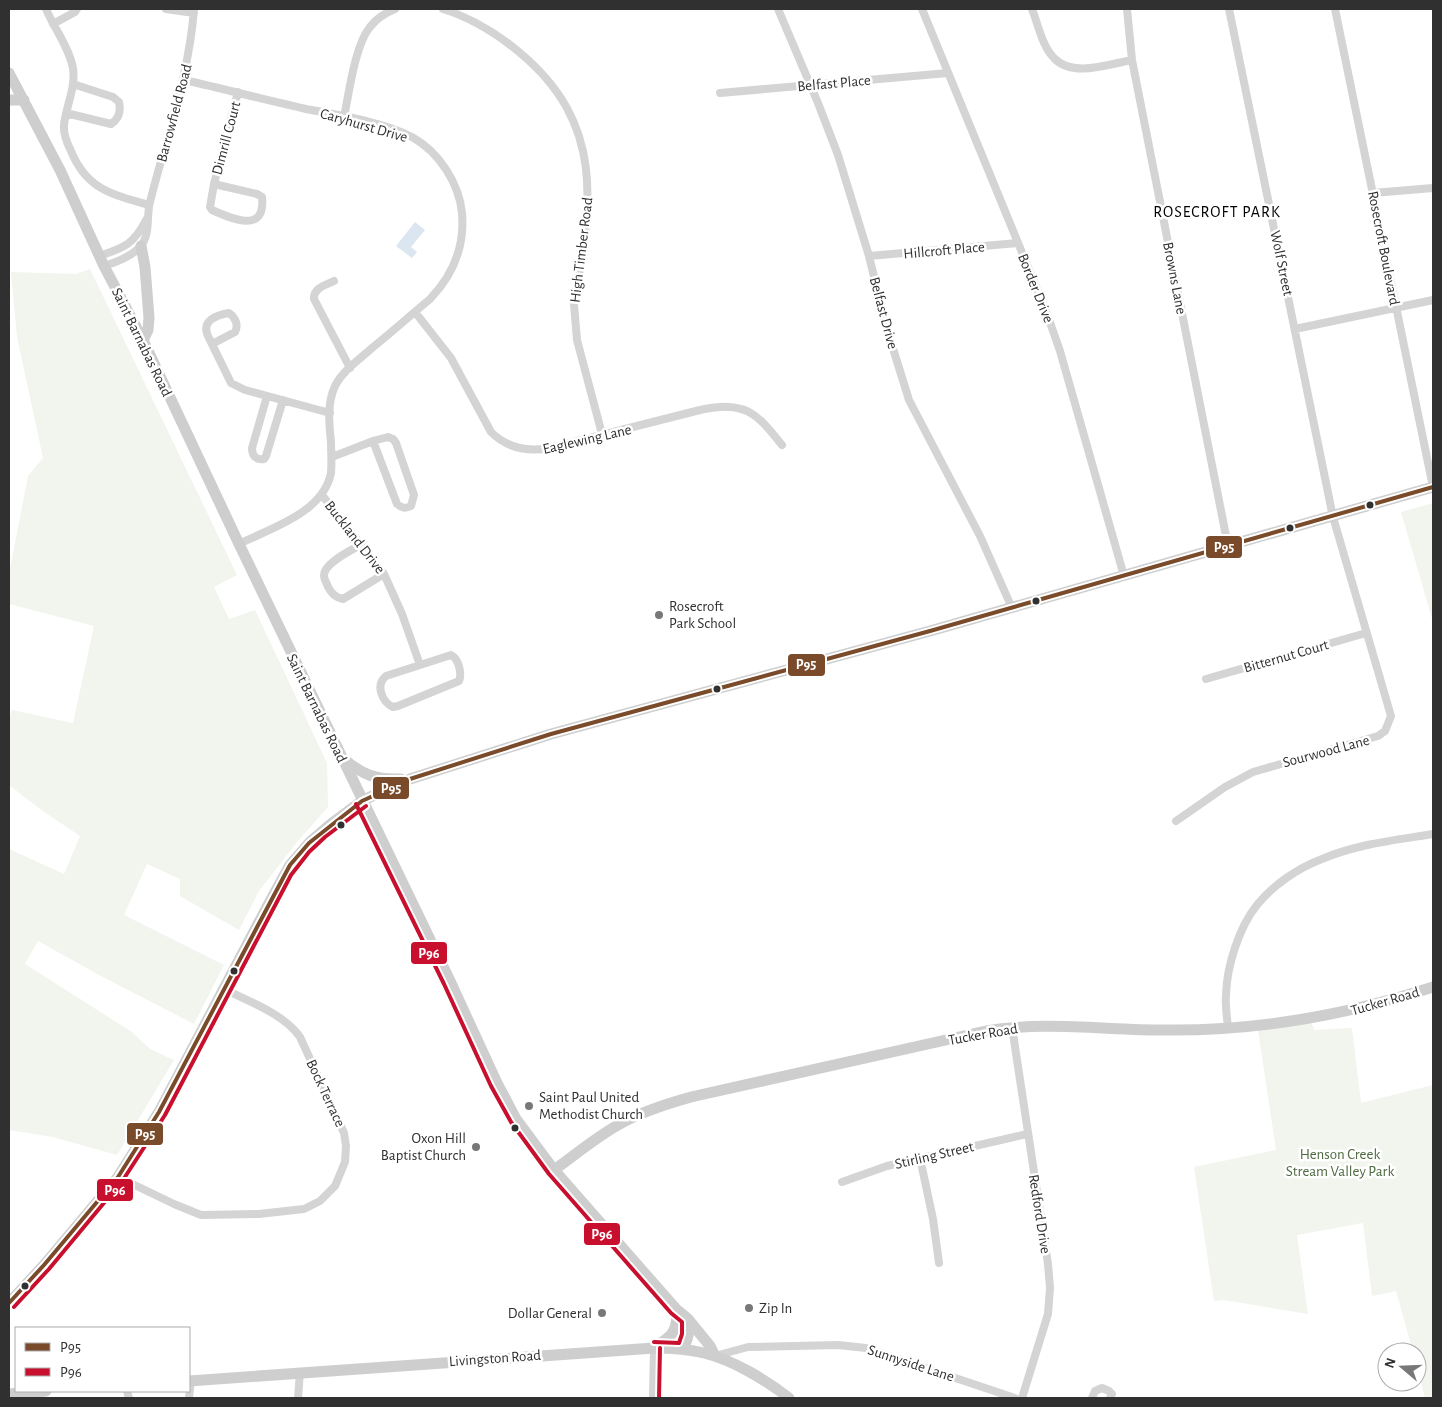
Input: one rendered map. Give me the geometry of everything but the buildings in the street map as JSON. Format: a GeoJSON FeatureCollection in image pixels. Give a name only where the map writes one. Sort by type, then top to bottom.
{"type":"FeatureCollection","features":[{"type":"Feature","properties":{"kind":"main road","name":"Saint Barnabas Road"},"geometry":{"type":"LineString","coordinates":[[9,73],[60,170],[102,261],[143,340],[339,754],[450,981],[508,1107],[554,1170],[710,1346],[715,1356]]}},
{"type":"Feature","properties":{"kind":"main road"},"geometry":{"type":"LineString","coordinates":[[9,100],[24,100]]}},
{"type":"Feature","properties":{"kind":"main road"},"geometry":{"type":"LineString","coordinates":[[141,246],[145,266],[149,318],[148,330],[143,340]]}},
{"type":"Feature","properties":{"kind":"main road"},"geometry":{"type":"LineString","coordinates":[[9,1303],[44,1265],[118,1177],[159,1112],[290,865],[321,832],[362,801],[410,779],[560,732],[1012,608],[1433,487]]}},
{"type":"Feature","properties":{"kind":"main road"},"geometry":{"type":"LineString","coordinates":[[339,754],[353,767],[366,775],[387,780],[410,779]]}},
{"type":"Feature","properties":{"kind":"main road","name":"Tucker Road"},"geometry":{"type":"LineString","coordinates":[[554,1170],[615,1126],[673,1102],[936,1042],[1012,1027],[1166,1030],[1262,1025],[1338,1014],[1433,986]]}},
{"type":"Feature","properties":{"kind":"main road"},"geometry":{"type":"LineString","coordinates":[[654,1348],[672,1335],[681,1315]]}},
{"type":"Feature","properties":{"kind":"main road"},"geometry":{"type":"LineString","coordinates":[[681,1315],[689,1328],[687,1342],[682,1350]]}},
{"type":"Feature","properties":{"kind":"main road","name":"Livingston Road"},"geometry":{"type":"LineString","coordinates":[[190,1381],[654,1348],[682,1350],[715,1356],[754,1375],[789,1398]]}},
{"type":"Feature","properties":{"kind":"main road"},"geometry":{"type":"LineString","coordinates":[[9,1394],[34,1392]]}},
{"type":"Feature","properties":{"kind":"street"},"geometry":{"type":"LineString","coordinates":[[46,9],[71,62],[73,84],[64,130],[74,159],[91,182],[110,192],[149,205]]}},
{"type":"Feature","properties":{"kind":"street"},"geometry":{"type":"LineString","coordinates":[[53,24],[77,9]]}},
{"type":"Feature","properties":{"kind":"street"},"geometry":{"type":"LineString","coordinates":[[166,9],[194,11]]}},
{"type":"Feature","properties":{"kind":"street"},"geometry":{"type":"LineString","coordinates":[[344,117],[361,42],[369,28],[380,17],[395,9]]}},
{"type":"Feature","properties":{"kind":"street","name":"High Timber Road"},"geometry":{"type":"LineString","coordinates":[[443,9],[488,29],[540,70],[563,101],[574,121],[583,150],[588,190],[587,220],[574,304],[574,318],[577,340],[602,434]]}},
{"type":"Feature","properties":{"kind":"street","name":"Belfast Drive"},"geometry":{"type":"LineString","coordinates":[[778,9],[838,155],[869,256],[886,326],[909,400],[980,536],[1012,608]]}},
{"type":"Feature","properties":{"kind":"street","name":"Border Drive"},"geometry":{"type":"LineString","coordinates":[[922,9],[1060,351],[1124,576]]}},
{"type":"Feature","properties":{"kind":"street"},"geometry":{"type":"LineString","coordinates":[[1032,9],[1048,51],[1061,64],[1077,69],[1132,60]]}},
{"type":"Feature","properties":{"kind":"street","name":"Browns Lane"},"geometry":{"type":"LineString","coordinates":[[1126,9],[1132,60],[1228,546]]}},
{"type":"Feature","properties":{"kind":"street","name":"Wolf Street"},"geometry":{"type":"LineString","coordinates":[[1229,9],[1333,517]]}},
{"type":"Feature","properties":{"kind":"street","name":"Rosecroft Boulevard"},"geometry":{"type":"LineString","coordinates":[[1335,9],[1433,487]]}},
{"type":"Feature","properties":{"kind":"street","name":"Barrowfield Road"},"geometry":{"type":"LineString","coordinates":[[141,246],[147,230],[149,205],[184,80],[194,11]]}},
{"type":"Feature","properties":{"kind":"street","name":"Belfast Place"},"geometry":{"type":"LineString","coordinates":[[720,92],[948,73]]}},
{"type":"Feature","properties":{"kind":"street","name":"Caryhurst Drive"},"geometry":{"type":"LineString","coordinates":[[184,80],[393,130],[418,142],[433,153],[452,179],[459,196],[462,210],[462,234],[454,267],[440,289],[350,368],[336,386],[332,396],[330,413],[332,457],[330,473],[322,495]]}},
{"type":"Feature","properties":{"kind":"street"},"geometry":{"type":"LineString","coordinates":[[66,113],[111,124],[116,121],[120,110],[119,102],[113,97],[73,84]]}},
{"type":"Feature","properties":{"kind":"street","name":"Dimrill Court"},"geometry":{"type":"LineString","coordinates":[[214,184],[257,194],[262,197],[259,216],[256,220],[248,222],[212,210],[210,207],[214,184],[238,92]]}},
{"type":"Feature","properties":{"kind":"street"},"geometry":{"type":"LineString","coordinates":[[1373,194],[1433,188]]}},
{"type":"Feature","properties":{"kind":"street","name":"Barrowfield Road"},"geometry":{"type":"LineString","coordinates":[[102,261],[122,248],[140,232],[148,216]]}},
{"type":"Feature","properties":{"kind":"street","name":"Hillcroft Place"},"geometry":{"type":"LineString","coordinates":[[869,256],[1018,243]]}},
{"type":"Feature","properties":{"kind":"street"},"geometry":{"type":"LineString","coordinates":[[102,261],[125,258],[141,246]]}},
{"type":"Feature","properties":{"kind":"street"},"geometry":{"type":"LineString","coordinates":[[334,281],[315,290],[313,295],[350,368]]}},
{"type":"Feature","properties":{"kind":"street"},"geometry":{"type":"LineString","coordinates":[[1295,329],[1433,300]]}},
{"type":"Feature","properties":{"kind":"street","name":"Eaglewing Lane"},"geometry":{"type":"LineString","coordinates":[[415,312],[451,358],[487,426],[499,440],[517,448],[537,450],[700,410],[730,406],[750,412],[760,419],[782,446]]}},
{"type":"Feature","properties":{"kind":"street"},"geometry":{"type":"LineString","coordinates":[[212,344],[231,334],[237,328],[237,324],[229,313],[207,322],[206,332],[212,344],[233,385],[330,413]]}},
{"type":"Feature","properties":{"kind":"street"},"geometry":{"type":"LineString","coordinates":[[267,396],[252,448],[252,454],[256,458],[264,459],[283,400]]}},
{"type":"Feature","properties":{"kind":"street"},"geometry":{"type":"LineString","coordinates":[[332,457],[373,441],[388,437],[393,439],[414,495],[414,502],[406,509],[401,508],[397,504],[373,441]]}},
{"type":"Feature","properties":{"kind":"street"},"geometry":{"type":"LineString","coordinates":[[239,544],[303,511],[322,495]]}},
{"type":"Feature","properties":{"kind":"street","name":"Buckland Drive"},"geometry":{"type":"LineString","coordinates":[[322,495],[384,574],[402,614],[420,665]]}},
{"type":"Feature","properties":{"kind":"street","name":"Sourwood Lane"},"geometry":{"type":"LineString","coordinates":[[1176,820],[1225,787],[1253,772],[1363,741],[1378,736],[1385,731],[1391,718],[1391,713],[1333,517]]}},
{"type":"Feature","properties":{"kind":"street"},"geometry":{"type":"LineString","coordinates":[[362,544],[335,560],[326,568],[324,579],[334,596],[343,599],[384,574]]}},
{"type":"Feature","properties":{"kind":"street","name":"Bitternut Court"},"geometry":{"type":"LineString","coordinates":[[1206,679],[1366,633]]}},
{"type":"Feature","properties":{"kind":"street"},"geometry":{"type":"LineString","coordinates":[[451,655],[457,661],[461,677],[459,682],[455,684],[392,707],[383,699],[380,689],[382,679],[420,665],[451,655]]}},
{"type":"Feature","properties":{"kind":"street"},"geometry":{"type":"LineString","coordinates":[[1228,1028],[1226,994],[1230,968],[1240,935],[1257,905],[1286,878],[1321,859],[1371,844],[1433,834]]}},
{"type":"Feature","properties":{"kind":"street","name":"Bock Terrace"},"geometry":{"type":"LineString","coordinates":[[118,1177],[191,1212],[207,1216],[259,1214],[304,1209],[320,1201],[335,1186],[345,1162],[346,1146],[344,1133],[300,1037],[292,1027],[280,1018],[224,989]]}},
{"type":"Feature","properties":{"kind":"street","name":"Redford Drive"},"geometry":{"type":"LineString","coordinates":[[1012,1027],[1046,1255],[1050,1295],[1047,1322],[1022,1398]]}},
{"type":"Feature","properties":{"kind":"street","name":"Stirling Street"},"geometry":{"type":"LineString","coordinates":[[842,1182],[881,1167],[1027,1134]]}},
{"type":"Feature","properties":{"kind":"street"},"geometry":{"type":"LineString","coordinates":[[920,1158],[933,1220],[939,1263]]}},
{"type":"Feature","properties":{"kind":"street","name":"Sunnyside Lane"},"geometry":{"type":"LineString","coordinates":[[715,1356],[748,1347],[838,1345],[866,1348],[1014,1398]]}},
{"type":"Feature","properties":{"kind":"street"},"geometry":{"type":"LineString","coordinates":[[653,1398],[654,1348]]}},
{"type":"Feature","properties":{"kind":"street"},"geometry":{"type":"LineString","coordinates":[[298,1398],[300,1372]]}},
{"type":"Feature","properties":{"kind":"street"},"geometry":{"type":"LineString","coordinates":[[1092,1398],[1095,1391],[1100,1388],[1109,1391],[1112,1394],[1110,1398]]}},
{"type":"Feature","properties":{"kind":"green space"},"geometry":{"type":"Polygon","coordinates":[[[90,269],[237,575],[214,587],[229,619],[255,610],[327,763],[328,807],[297,842],[259,891],[239,930],[180,896],[180,879],[147,864],[124,915],[224,965],[194,1024],[38,941],[25,964],[132,1032],[150,1049],[174,1060],[117,1155],[53,1137],[9,1130],[9,849],[64,874],[80,836],[9,785],[9,719],[12,710],[73,723],[94,626],[9,604],[9,574],[28,476],[43,458],[17,337],[11,272],[76,274],[90,269]]]}},
{"type":"Feature","properties":{"kind":"green space"},"geometry":{"type":"Polygon","coordinates":[[[1433,503],[1433,622],[1401,512],[1433,503]]]}},
{"type":"Feature","properties":{"kind":"green space","name":"Henson Creek Stream Valley Park"},"geometry":{"type":"Polygon","coordinates":[[[1310,1017],[1314,1030],[1352,1028],[1361,1103],[1433,1085],[1433,1398],[1425,1398],[1423,1392],[1427,1392],[1427,1342],[1410,1342],[1396,1291],[1372,1296],[1363,1223],[1297,1235],[1308,1314],[1224,1300],[1214,1301],[1194,1167],[1276,1150],[1257,1023],[1310,1017]]]}},
{"type":"Feature","properties":{"kind":"shaded area"},"geometry":{"type":"Polygon","coordinates":[[[415,222],[425,230],[411,247],[417,252],[412,258],[396,246],[415,222]]]}},
{"type":"Feature","properties":{"kind":"transit line","name":"P95"},"geometry":{"type":"LineString","coordinates":[[9,1303],[44,1265],[118,1177],[159,1112],[290,865],[309,843],[362,801],[410,779],[551,734],[930,631],[1433,487]]}},
{"type":"Feature","properties":{"kind":"transit line","name":"P96"},"geometry":{"type":"LineString","coordinates":[[356,804],[444,984],[491,1086],[511,1122],[549,1174],[671,1313],[682,1322],[682,1334],[679,1343],[654,1342]]}},
{"type":"Feature","properties":{"kind":"transit line","name":"P96"},"geometry":{"type":"LineString","coordinates":[[14,1307],[49,1269],[123,1180],[165,1115],[291,875],[309,852],[325,837],[366,806]]}},
{"type":"Feature","properties":{"kind":"transit line","name":"P96"},"geometry":{"type":"LineString","coordinates":[[659,1398],[660,1348]]}},
{"type":"Feature","properties":{"kind":"place","name":"Rosecroft Park School"},"geometry":{"type":"Point","coordinates":[659,615]}},
{"type":"Feature","properties":{"kind":"place","name":"Saint Paul United Methodist Church"},"geometry":{"type":"Point","coordinates":[529,1106]}},
{"type":"Feature","properties":{"kind":"place","name":"Oxon Hill Baptist Church"},"geometry":{"type":"Point","coordinates":[476,1147]}},
{"type":"Feature","properties":{"kind":"place","name":"Zip In"},"geometry":{"type":"Point","coordinates":[749,1308]}},
{"type":"Feature","properties":{"kind":"place","name":"Dollar General"},"geometry":{"type":"Point","coordinates":[602,1313]}},
{"type":"Feature","properties":{"kind":"district","name":"ROSECROFT PARK"},"geometry":{"type":"Point","coordinates":[1217,211]}}]}
